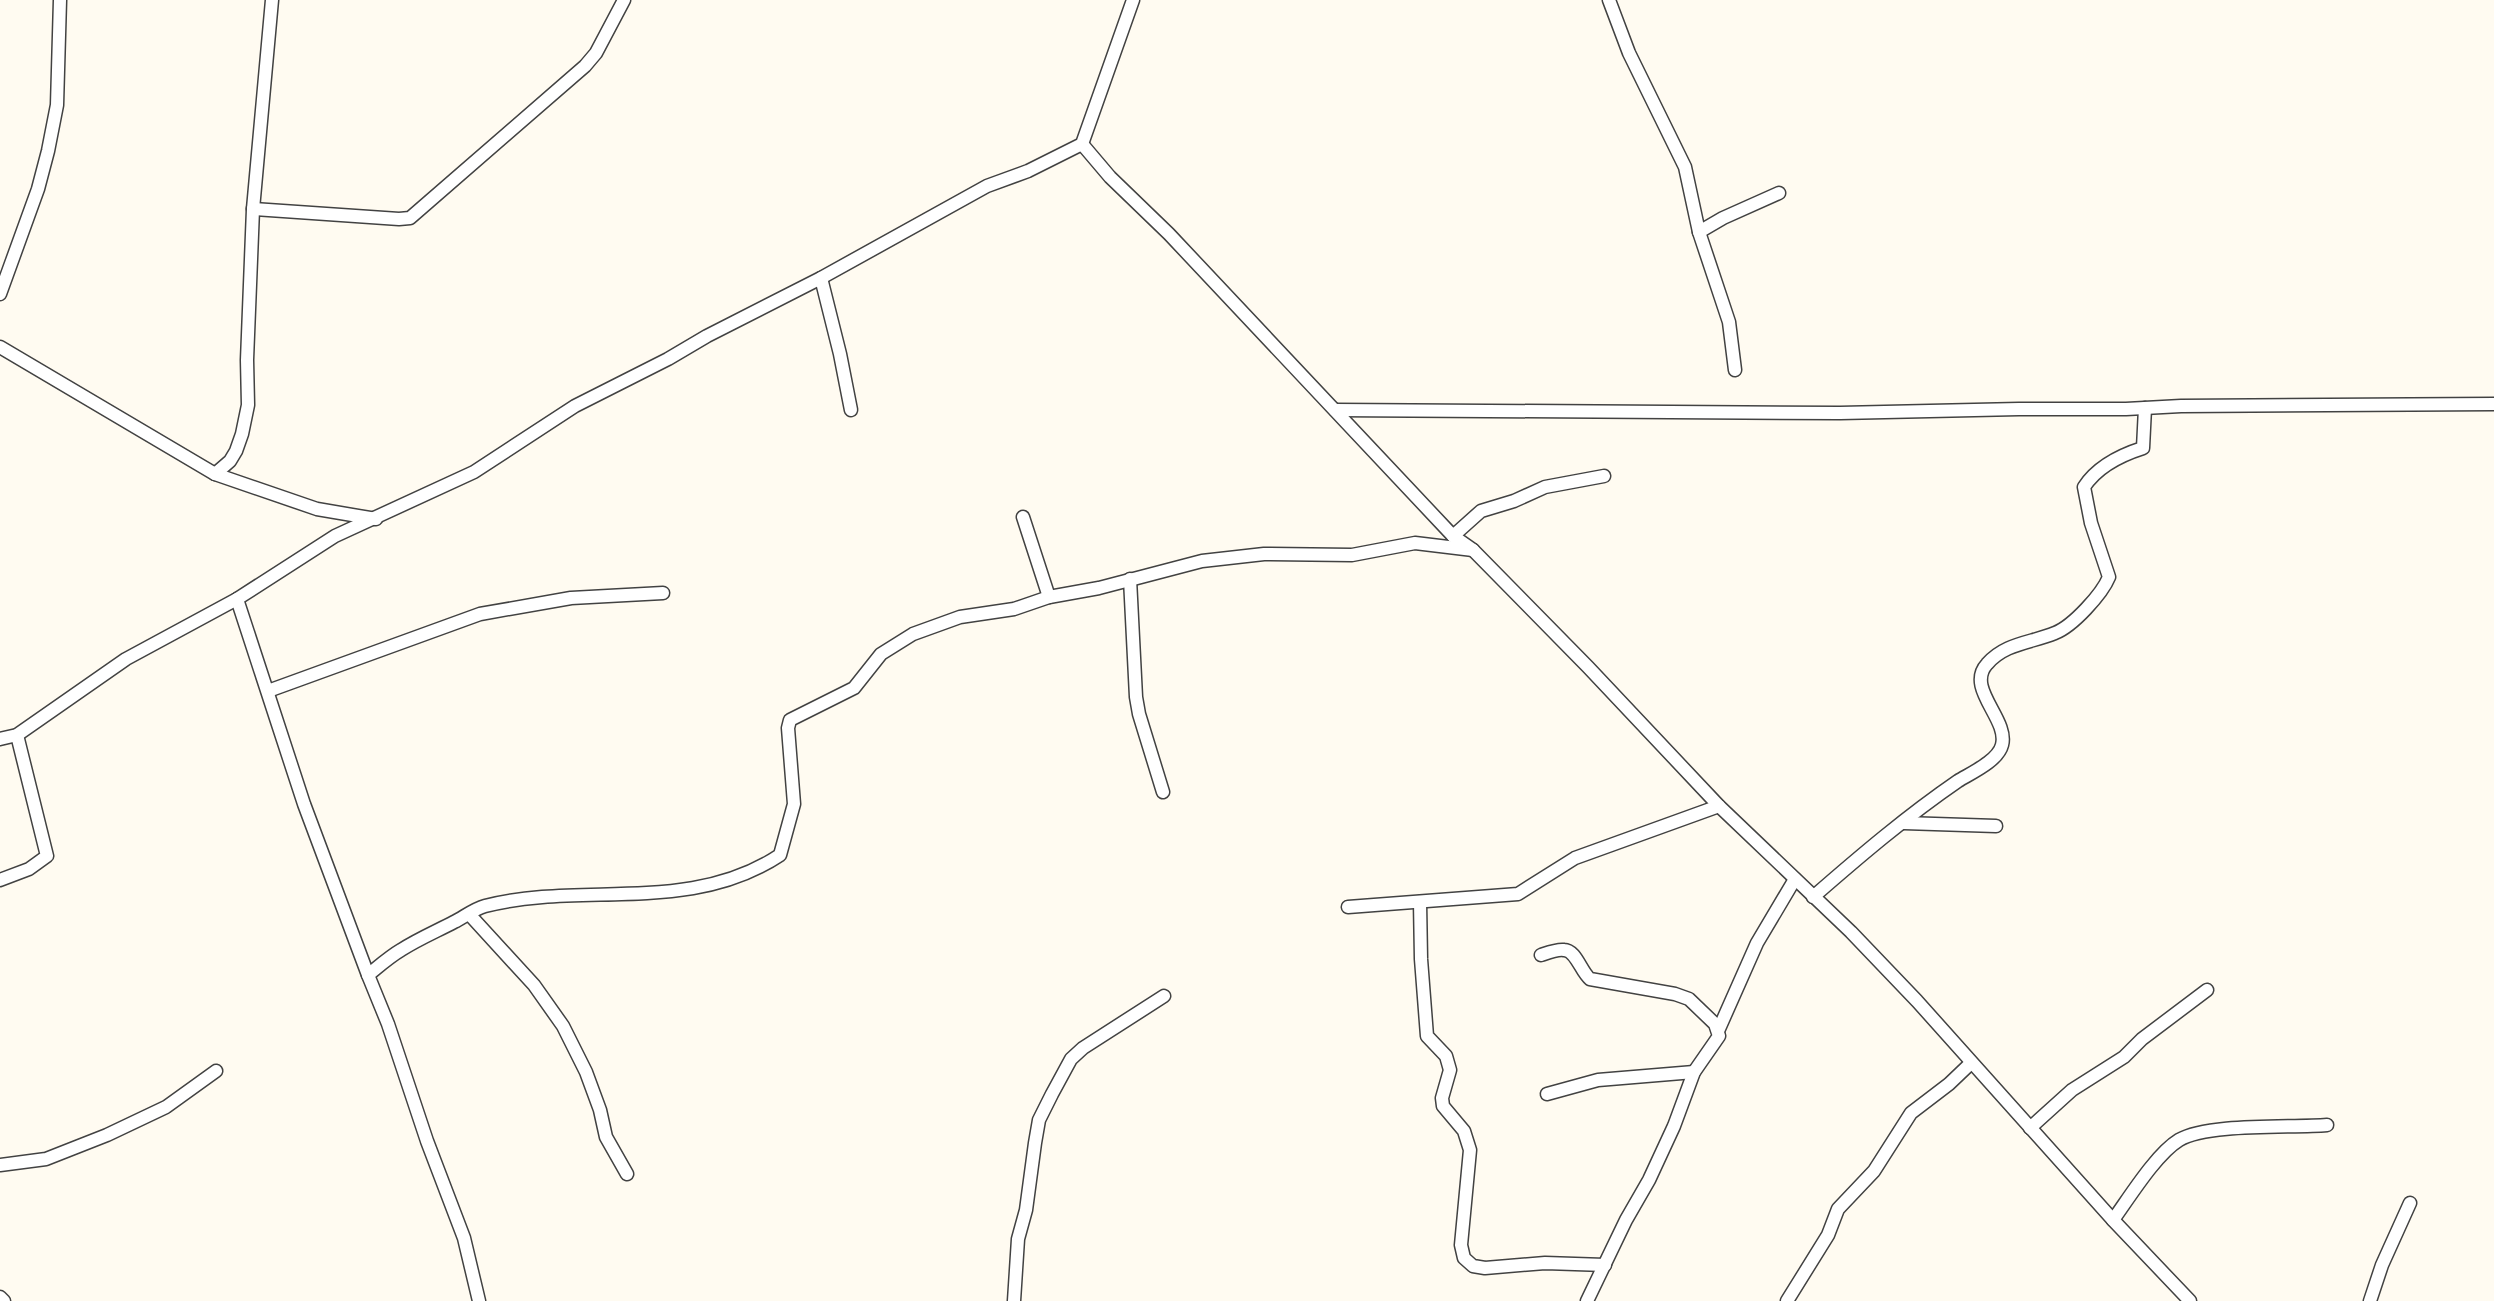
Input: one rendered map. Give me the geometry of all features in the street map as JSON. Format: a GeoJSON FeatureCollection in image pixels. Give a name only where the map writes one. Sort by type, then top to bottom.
{"type":"FeatureCollection","features":[{"type":"Feature","properties":{"kind":"street"},"geometry":{"type":"LineString","coordinates":[[0,294],[38,189],[48,151],[57,105],[60,0]]}},
{"type":"Feature","properties":{"kind":"street"},"geometry":{"type":"LineString","coordinates":[[215,474],[230,461],[236,451],[242,434],[248,405],[246,360],[253,209],[272,0]]}},
{"type":"Feature","properties":{"kind":"street"},"geometry":{"type":"LineString","coordinates":[[253,209],[399,219],[410,218],[585,66],[596,53],[624,0]]}},
{"type":"Feature","properties":{"kind":"street"},"geometry":{"type":"LineString","coordinates":[[0,739],[17,735],[126,659],[237,600],[335,536],[376,519],[474,472],[575,406],[668,360],[707,336],[821,278],[988,186],[1028,171],[1082,144],[1133,0]]}},
{"type":"Feature","properties":{"kind":"street"},"geometry":{"type":"LineString","coordinates":[[1609,0],[1633,61],[1685,167],[1699,232],[1729,322],[1735,370]]}},
{"type":"Feature","properties":{"kind":"street"},"geometry":{"type":"LineString","coordinates":[[1082,144],[1110,177],[1169,234],[1454,536],[1473,550],[1588,667],[1719,806],[1851,932],[1917,1000],[2113,1220],[2190,1301]]}},
{"type":"Feature","properties":{"kind":"street"},"geometry":{"type":"LineString","coordinates":[[1699,232],[1723,218],[1779,193]]}},
{"type":"Feature","properties":{"kind":"street"},"geometry":{"type":"LineString","coordinates":[[821,278],[840,354],[851,410]]}},
{"type":"Feature","properties":{"kind":"street"},"geometry":{"type":"LineString","coordinates":[[0,347],[215,474],[317,509],[376,519]]}},
{"type":"Feature","properties":{"kind":"street"},"geometry":{"type":"LineString","coordinates":[[1334,410],[1840,413],[2494,404]]}},
{"type":"Feature","properties":{"kind":"street"},"geometry":{"type":"LineString","coordinates":[[1813,897],[1873,844],[1993,757],[2002,746],[2002,729],[1981,685],[1985,666],[2000,651],[2064,629],[2104,588],[2109,577],[2091,523],[2084,487],[2091,477],[2123,455],[2144,448],[2145,408]]}},
{"type":"Feature","properties":{"kind":"street"},"geometry":{"type":"LineString","coordinates":[[1454,536],[1481,511],[1514,501],[1545,487],[1604,476]]}},
{"type":"Feature","properties":{"kind":"street"},"geometry":{"type":"LineString","coordinates":[[1023,517],[1049,597]]}},
{"type":"Feature","properties":{"kind":"street"},"geometry":{"type":"LineString","coordinates":[[368,975],[399,950],[482,907],[525,900],[579,895],[610,896],[697,888],[740,875],[768,863],[780,855],[783,849],[794,804],[788,736],[790,720],[854,688],[881,654],[894,644],[913,634],[960,617],[1014,609],[1049,597],[1130,579],[1202,560],[1264,554],[1352,555],[1414,543],[1473,550]]}},
{"type":"Feature","properties":{"kind":"street"},"geometry":{"type":"LineString","coordinates":[[1130,579],[1139,714],[1163,792]]}},
{"type":"Feature","properties":{"kind":"street"},"geometry":{"type":"LineString","coordinates":[[268,691],[480,614],[571,598],[663,593]]}},
{"type":"Feature","properties":{"kind":"street"},"geometry":{"type":"LineString","coordinates":[[237,600],[304,804],[388,1024],[427,1141],[464,1238],[479,1301]]}},
{"type":"Feature","properties":{"kind":"street"},"geometry":{"type":"LineString","coordinates":[[0,880],[29,869],[48,856],[17,735]]}},
{"type":"Feature","properties":{"kind":"street"},"geometry":{"type":"LineString","coordinates":[[1348,907],[1518,894],[1575,858],[1719,806]]}},
{"type":"Feature","properties":{"kind":"street"},"geometry":{"type":"LineString","coordinates":[[1904,823],[1996,826]]}},
{"type":"Feature","properties":{"kind":"street"},"geometry":{"type":"LineString","coordinates":[[1587,1301],[1626,1220],[1654,1171],[1674,1126],[1694,1072],[1714,1045],[1718,1031],[1757,943],[1795,879]]}},
{"type":"Feature","properties":{"kind":"street"},"geometry":{"type":"LineString","coordinates":[[1420,902],[1421,959],[1427,1036],[1446,1056],[1450,1070],[1442,1098],[1443,1106],[1464,1131],[1470,1150],[1461,1245],[1464,1258],[1473,1266],[1485,1268],[1546,1263],[1605,1265]]}},
{"type":"Feature","properties":{"kind":"street"},"geometry":{"type":"LineString","coordinates":[[469,914],[534,985],[563,1026],[594,1095],[606,1137],[628,1174]]}},
{"type":"Feature","properties":{"kind":"street"},"geometry":{"type":"LineString","coordinates":[[1540,955],[1564,950],[1571,952],[1584,974],[1590,979],[1675,994],[1689,999],[1715,1024],[1718,1031]]}},
{"type":"Feature","properties":{"kind":"street"},"geometry":{"type":"LineString","coordinates":[[2030,1128],[2072,1090],[2124,1057],[2142,1039],[2207,990]]}},
{"type":"Feature","properties":{"kind":"street"},"geometry":{"type":"LineString","coordinates":[[1014,1301],[1018,1239],[1026,1210],[1039,1120],[1072,1059],[1084,1048],[1164,996]]}},
{"type":"Feature","properties":{"kind":"street"},"geometry":{"type":"LineString","coordinates":[[1787,1301],[1828,1235],[1838,1209],[1874,1171],[1911,1113],[1950,1084],[1971,1062]]}},
{"type":"Feature","properties":{"kind":"street"},"geometry":{"type":"LineString","coordinates":[[0,1165],[46,1159],[107,1136],[166,1107],[216,1071]]}},
{"type":"Feature","properties":{"kind":"street"},"geometry":{"type":"LineString","coordinates":[[1548,1094],[1598,1080],[1694,1072]]}},
{"type":"Feature","properties":{"kind":"street"},"geometry":{"type":"LineString","coordinates":[[2113,1220],[2164,1154],[2178,1141],[2196,1132],[2219,1129],[2327,1125]]}},
{"type":"Feature","properties":{"kind":"street"},"geometry":{"type":"LineString","coordinates":[[2370,1301],[2382,1265],[2410,1203]]}},
{"type":"Feature","properties":{"kind":"street"},"geometry":{"type":"LineString","coordinates":[[0,1297],[4,1301]]}}]}
